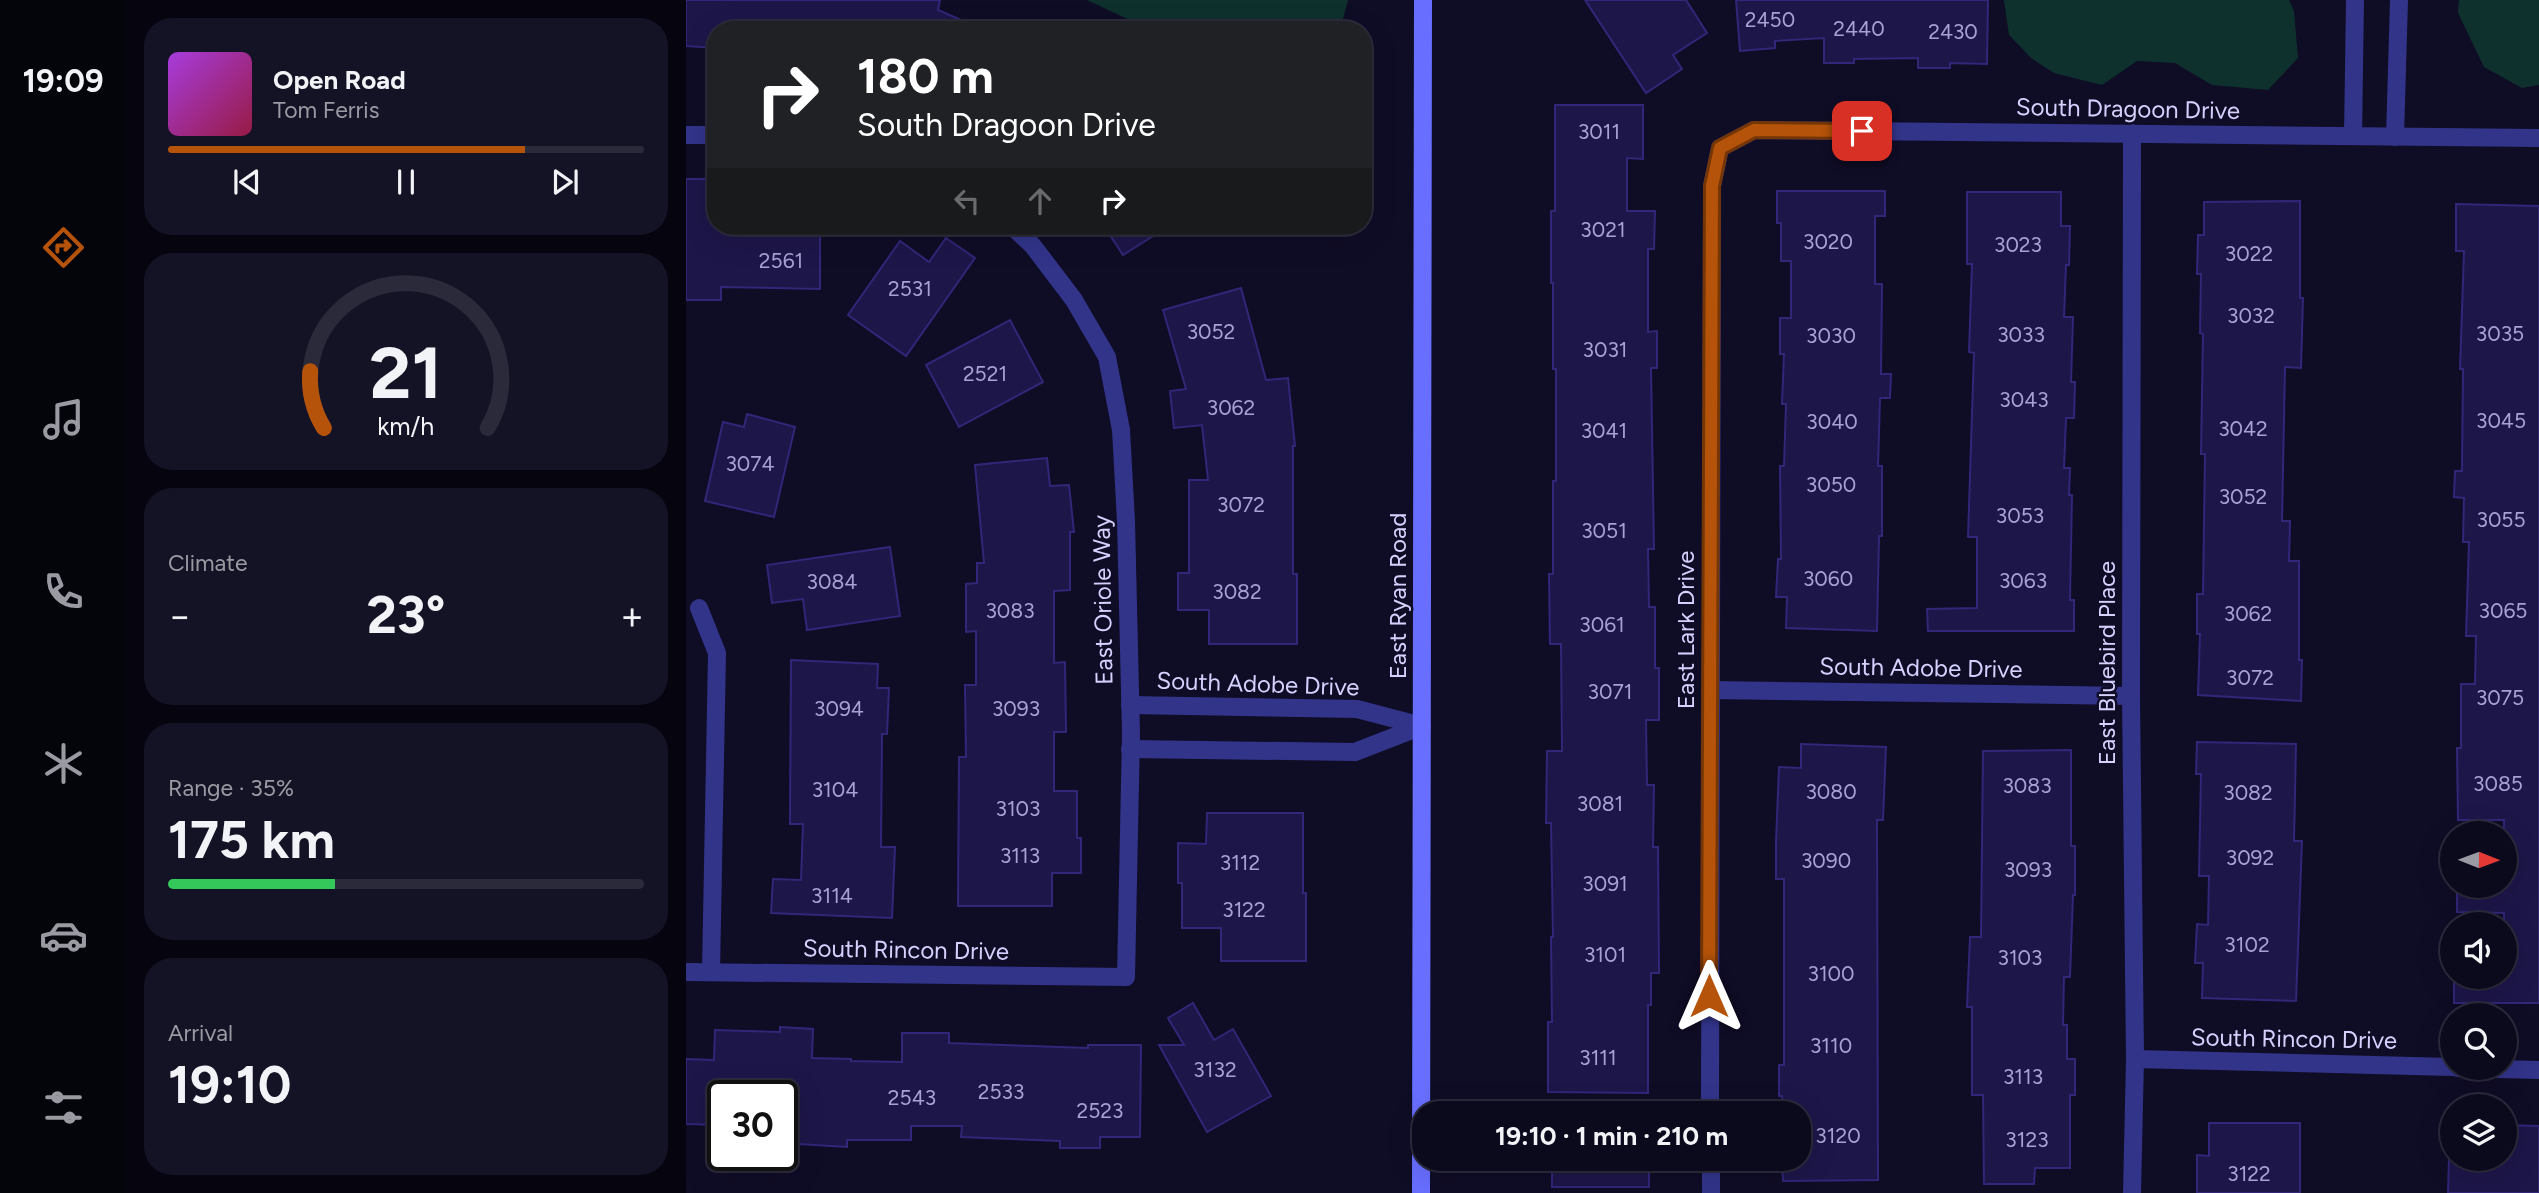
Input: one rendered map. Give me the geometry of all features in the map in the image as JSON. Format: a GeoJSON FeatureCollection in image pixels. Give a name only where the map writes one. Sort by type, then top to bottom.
{"type":"FeatureCollection","features":[{"type":"Feature","properties":{"kind":"street","name":"East Ryan Road"},"geometry":{"type":"LineString","coordinates":[[1421,1193],[1423,0]]}},
{"type":"Feature","properties":{"kind":"street"},"geometry":{"type":"LineString","coordinates":[[2353,136],[2355,0]]}},
{"type":"Feature","properties":{"kind":"street"},"geometry":{"type":"LineString","coordinates":[[2395,137],[2399,0]]}},
{"type":"Feature","properties":{"kind":"street","name":"South Dragoon Drive"},"geometry":{"type":"LineString","coordinates":[[1720,148],[1754,130],[2539,138]]}},
{"type":"Feature","properties":{"kind":"street","name":"East Bluebird Place"},"geometry":{"type":"LineString","coordinates":[[2132,134],[2131,696],[2135,1059],[2132,1193]]}},
{"type":"Feature","properties":{"kind":"street"},"geometry":{"type":"LineString","coordinates":[[686,135],[707,135]]}},
{"type":"Feature","properties":{"kind":"street","name":"East Lark Drive"},"geometry":{"type":"LineString","coordinates":[[1710,1101],[1712,186],[1720,148]]}},
{"type":"Feature","properties":{"kind":"street","name":"East Oriole Way"},"geometry":{"type":"LineString","coordinates":[[1021,235],[1074,300],[1107,357],[1121,430],[1130,705],[1126,977]]}},
{"type":"Feature","properties":{"kind":"street"},"geometry":{"type":"LineString","coordinates":[[699,608],[717,653],[711,972]]}},
{"type":"Feature","properties":{"kind":"street","name":"South Adobe Drive"},"geometry":{"type":"LineString","coordinates":[[1710,690],[2131,696]]}},
{"type":"Feature","properties":{"kind":"street","name":"South Adobe Drive"},"geometry":{"type":"LineString","coordinates":[[1130,705],[1357,709],[1422,726]]}},
{"type":"Feature","properties":{"kind":"street"},"geometry":{"type":"LineString","coordinates":[[1130,749],[1355,752],[1422,726]]}},
{"type":"Feature","properties":{"kind":"street","name":"South Rincon Drive"},"geometry":{"type":"LineString","coordinates":[[686,972],[1126,977]]}},
{"type":"Feature","properties":{"kind":"street","name":"South Rincon Drive"},"geometry":{"type":"LineString","coordinates":[[2135,1059],[2440,1067]]}},
{"type":"Feature","properties":{"kind":"street"},"geometry":{"type":"LineString","coordinates":[[2517,1069],[2539,1070]]}},
{"type":"Feature","properties":{"kind":"street"},"geometry":{"type":"LineString","coordinates":[[1711,1171],[1711,1193]]}},
{"type":"Feature","properties":{"kind":"green space"},"geometry":{"type":"Polygon","coordinates":[[[1087,0],[1348,0],[1342,21],[1132,21],[1087,0]]]}},
{"type":"Feature","properties":{"kind":"green space"},"geometry":{"type":"Polygon","coordinates":[[[2004,0],[2289,0],[2294,11],[2298,58],[2268,90],[2212,85],[2175,63],[2137,61],[2102,85],[2054,73],[2031,58],[2009,35],[2004,0]]]}},
{"type":"Feature","properties":{"kind":"green space"},"geometry":{"type":"Polygon","coordinates":[[[2459,0],[2539,0],[2539,85],[2522,88],[2484,67],[2458,13],[2459,0]]]}},
{"type":"Feature","properties":{"kind":"building"},"geometry":{"type":"Polygon","coordinates":[[[686,0],[940,0],[938,10],[963,21],[707,21],[707,47],[686,46],[686,0]]]}},
{"type":"Feature","properties":{"kind":"building"},"geometry":{"type":"Polygon","coordinates":[[[1585,0],[1686,0],[1707,33],[1673,55],[1682,69],[1646,93],[1585,0]]]}},
{"type":"Feature","properties":{"kind":"building"},"geometry":{"type":"Polygon","coordinates":[[[1736,0],[1988,0],[1987,64],[1950,63],[1950,68],[1918,68],[1918,58],[1854,59],[1854,63],[1824,63],[1824,38],[1775,41],[1775,48],[1740,51],[1736,0]]]}},
{"type":"Feature","properties":{"kind":"building"},"geometry":{"type":"Polygon","coordinates":[[[1555,105],[1643,105],[1643,159],[1627,158],[1627,211],[1655,211],[1654,249],[1648,249],[1648,332],[1657,331],[1657,368],[1651,368],[1654,549],[1648,549],[1649,607],[1655,607],[1655,668],[1659,668],[1659,720],[1646,720],[1647,785],[1654,785],[1653,847],[1658,847],[1659,973],[1651,973],[1651,1005],[1648,1005],[1648,1093],[1548,1092],[1548,1022],[1552,1022],[1553,937],[1551,823],[1546,823],[1547,751],[1562,751],[1561,644],[1550,644],[1549,574],[1553,574],[1553,481],[1556,481],[1556,369],[1553,369],[1551,283],[1551,211],[1555,211],[1555,105]]]}},
{"type":"Feature","properties":{"kind":"building"},"geometry":{"type":"Polygon","coordinates":[[[686,179],[707,179],[707,235],[820,235],[820,289],[721,287],[721,300],[686,300],[686,179]]]}},
{"type":"Feature","properties":{"kind":"building"},"geometry":{"type":"Polygon","coordinates":[[[1777,191],[1885,191],[1885,216],[1875,216],[1875,284],[1882,284],[1881,374],[1891,374],[1890,398],[1880,398],[1878,466],[1882,466],[1882,536],[1879,536],[1877,631],[1786,628],[1787,597],[1776,597],[1778,559],[1781,559],[1780,466],[1784,466],[1786,404],[1782,404],[1784,354],[1780,354],[1780,318],[1791,318],[1791,261],[1781,261],[1781,223],[1777,223],[1777,191]]]}},
{"type":"Feature","properties":{"kind":"building"},"geometry":{"type":"Polygon","coordinates":[[[1967,192],[2061,192],[2061,226],[2070,226],[2064,317],[2073,317],[2071,382],[2075,382],[2074,418],[2066,418],[2064,468],[2070,468],[2069,495],[2072,495],[2070,600],[2074,600],[2074,631],[1928,631],[1927,609],[1977,608],[1977,537],[1968,537],[1974,353],[1969,352],[1972,264],[1967,264],[1967,192]]]}},
{"type":"Feature","properties":{"kind":"building"},"geometry":{"type":"Polygon","coordinates":[[[2300,201],[2300,298],[2303,298],[2301,368],[2285,367],[2282,521],[2290,521],[2289,561],[2299,561],[2301,701],[2198,695],[2200,634],[2197,634],[2197,594],[2203,594],[2205,454],[2201,454],[2201,274],[2197,274],[2198,235],[2204,235],[2204,202],[2300,201]]]}},
{"type":"Feature","properties":{"kind":"building"},"geometry":{"type":"Polygon","coordinates":[[[2456,204],[2539,206],[2539,1003],[2454,1003],[2454,989],[2517,989],[2517,912],[2457,912],[2457,898],[2517,898],[2517,821],[2458,820],[2457,748],[2461,748],[2461,684],[2475,684],[2476,636],[2466,636],[2469,542],[2463,542],[2464,498],[2454,497],[2455,471],[2462,471],[2463,369],[2460,369],[2464,251],[2456,251],[2456,204]]]}},
{"type":"Feature","properties":{"kind":"building"},"geometry":{"type":"Polygon","coordinates":[[[1110,235],[1155,235],[1123,255],[1110,235]]]}},
{"type":"Feature","properties":{"kind":"building"},"geometry":{"type":"Polygon","coordinates":[[[946,238],[975,258],[906,356],[848,315],[900,241],[929,262],[946,238]]]}},
{"type":"Feature","properties":{"kind":"building"},"geometry":{"type":"Polygon","coordinates":[[[1241,288],[1266,380],[1288,378],[1295,446],[1293,574],[1297,574],[1297,644],[1209,644],[1209,610],[1178,610],[1178,573],[1189,573],[1189,480],[1208,480],[1202,425],[1174,428],[1170,391],[1186,389],[1163,310],[1241,288]]]}},
{"type":"Feature","properties":{"kind":"building"},"geometry":{"type":"Polygon","coordinates":[[[1010,320],[1043,382],[959,427],[926,365],[1010,320]]]}},
{"type":"Feature","properties":{"kind":"building"},"geometry":{"type":"Polygon","coordinates":[[[747,414],[795,427],[774,517],[705,501],[723,422],[744,427],[747,414]]]}},
{"type":"Feature","properties":{"kind":"building"},"geometry":{"type":"Polygon","coordinates":[[[1047,458],[1050,486],[1069,485],[1074,532],[1070,532],[1070,590],[1054,591],[1054,663],[1065,662],[1066,732],[1054,732],[1054,791],[1077,791],[1077,838],[1081,838],[1081,873],[1052,873],[1052,906],[958,906],[959,757],[966,757],[965,685],[976,685],[976,631],[966,632],[966,584],[977,583],[977,563],[984,563],[975,465],[1047,458]]]}},
{"type":"Feature","properties":{"kind":"building"},"geometry":{"type":"Polygon","coordinates":[[[890,547],[900,616],[807,630],[803,599],[772,603],[767,565],[890,547]]]}},
{"type":"Feature","properties":{"kind":"building"},"geometry":{"type":"Polygon","coordinates":[[[791,660],[878,664],[877,688],[889,688],[887,734],[882,734],[881,847],[895,847],[892,918],[771,913],[773,879],[801,880],[803,824],[790,824],[791,660]]]}},
{"type":"Feature","properties":{"kind":"building"},"geometry":{"type":"Polygon","coordinates":[[[2197,742],[2296,744],[2294,841],[2302,841],[2296,1001],[2202,998],[2203,963],[2195,963],[2197,924],[2208,925],[2209,876],[2199,876],[2201,774],[2196,774],[2197,742]]]}},
{"type":"Feature","properties":{"kind":"building"},"geometry":{"type":"Polygon","coordinates":[[[1801,744],[1886,747],[1883,820],[1877,820],[1878,1180],[1783,1181],[1783,1171],[1811,1171],[1811,1101],[1782,1101],[1782,1096],[1779,1096],[1779,1065],[1784,1065],[1784,879],[1776,879],[1779,767],[1801,768],[1801,744]]]}},
{"type":"Feature","properties":{"kind":"building"},"geometry":{"type":"Polygon","coordinates":[[[2071,750],[2071,846],[2075,846],[2075,895],[2070,977],[2064,977],[2063,1025],[2067,1025],[2067,1059],[2075,1059],[2075,1095],[2070,1095],[2070,1168],[2035,1168],[2034,1184],[1984,1184],[1983,1095],[1972,1095],[1972,1007],[1967,1007],[1970,937],[1981,937],[1983,751],[2071,750]]]}},
{"type":"Feature","properties":{"kind":"building"},"geometry":{"type":"Polygon","coordinates":[[[1207,813],[1303,813],[1306,961],[1221,961],[1221,928],[1182,928],[1182,883],[1178,883],[1178,843],[1206,844],[1207,813]]]}},
{"type":"Feature","properties":{"kind":"building"},"geometry":{"type":"Polygon","coordinates":[[[1193,1003],[1214,1040],[1233,1029],[1271,1096],[1207,1132],[1159,1045],[1184,1045],[1168,1018],[1193,1003]]]}},
{"type":"Feature","properties":{"kind":"building"},"geometry":{"type":"Polygon","coordinates":[[[780,1027],[813,1029],[812,1058],[851,1061],[902,1062],[902,1033],[949,1033],[949,1043],[1088,1048],[1088,1045],[1141,1045],[1140,1137],[1100,1137],[1100,1148],[1060,1148],[1060,1141],[961,1137],[962,1126],[911,1126],[911,1140],[847,1140],[847,1147],[798,1144],[798,1080],[707,1080],[707,1125],[686,1124],[686,1059],[714,1060],[715,1030],[780,1032],[780,1027]]]}},
{"type":"Feature","properties":{"kind":"building"},"geometry":{"type":"Polygon","coordinates":[[[2209,1123],[2300,1123],[2300,1193],[2197,1193],[2197,1155],[2209,1156],[2209,1123]]]}},
{"type":"Feature","properties":{"kind":"building"},"geometry":{"type":"Polygon","coordinates":[[[2517,1125],[2539,1126],[2539,1193],[2448,1193],[2449,1171],[2517,1171],[2517,1125]]]}},
{"type":"Feature","properties":{"kind":"building"},"geometry":{"type":"Polygon","coordinates":[[[1552,1171],[1649,1171],[1649,1187],[1552,1187],[1552,1171]]]}},
{"type":"Feature","properties":{"kind":"route"},"geometry":{"type":"LineString","coordinates":[[1709,996],[1712,186],[1720,148],[1754,130],[1862,131]]}}]}
